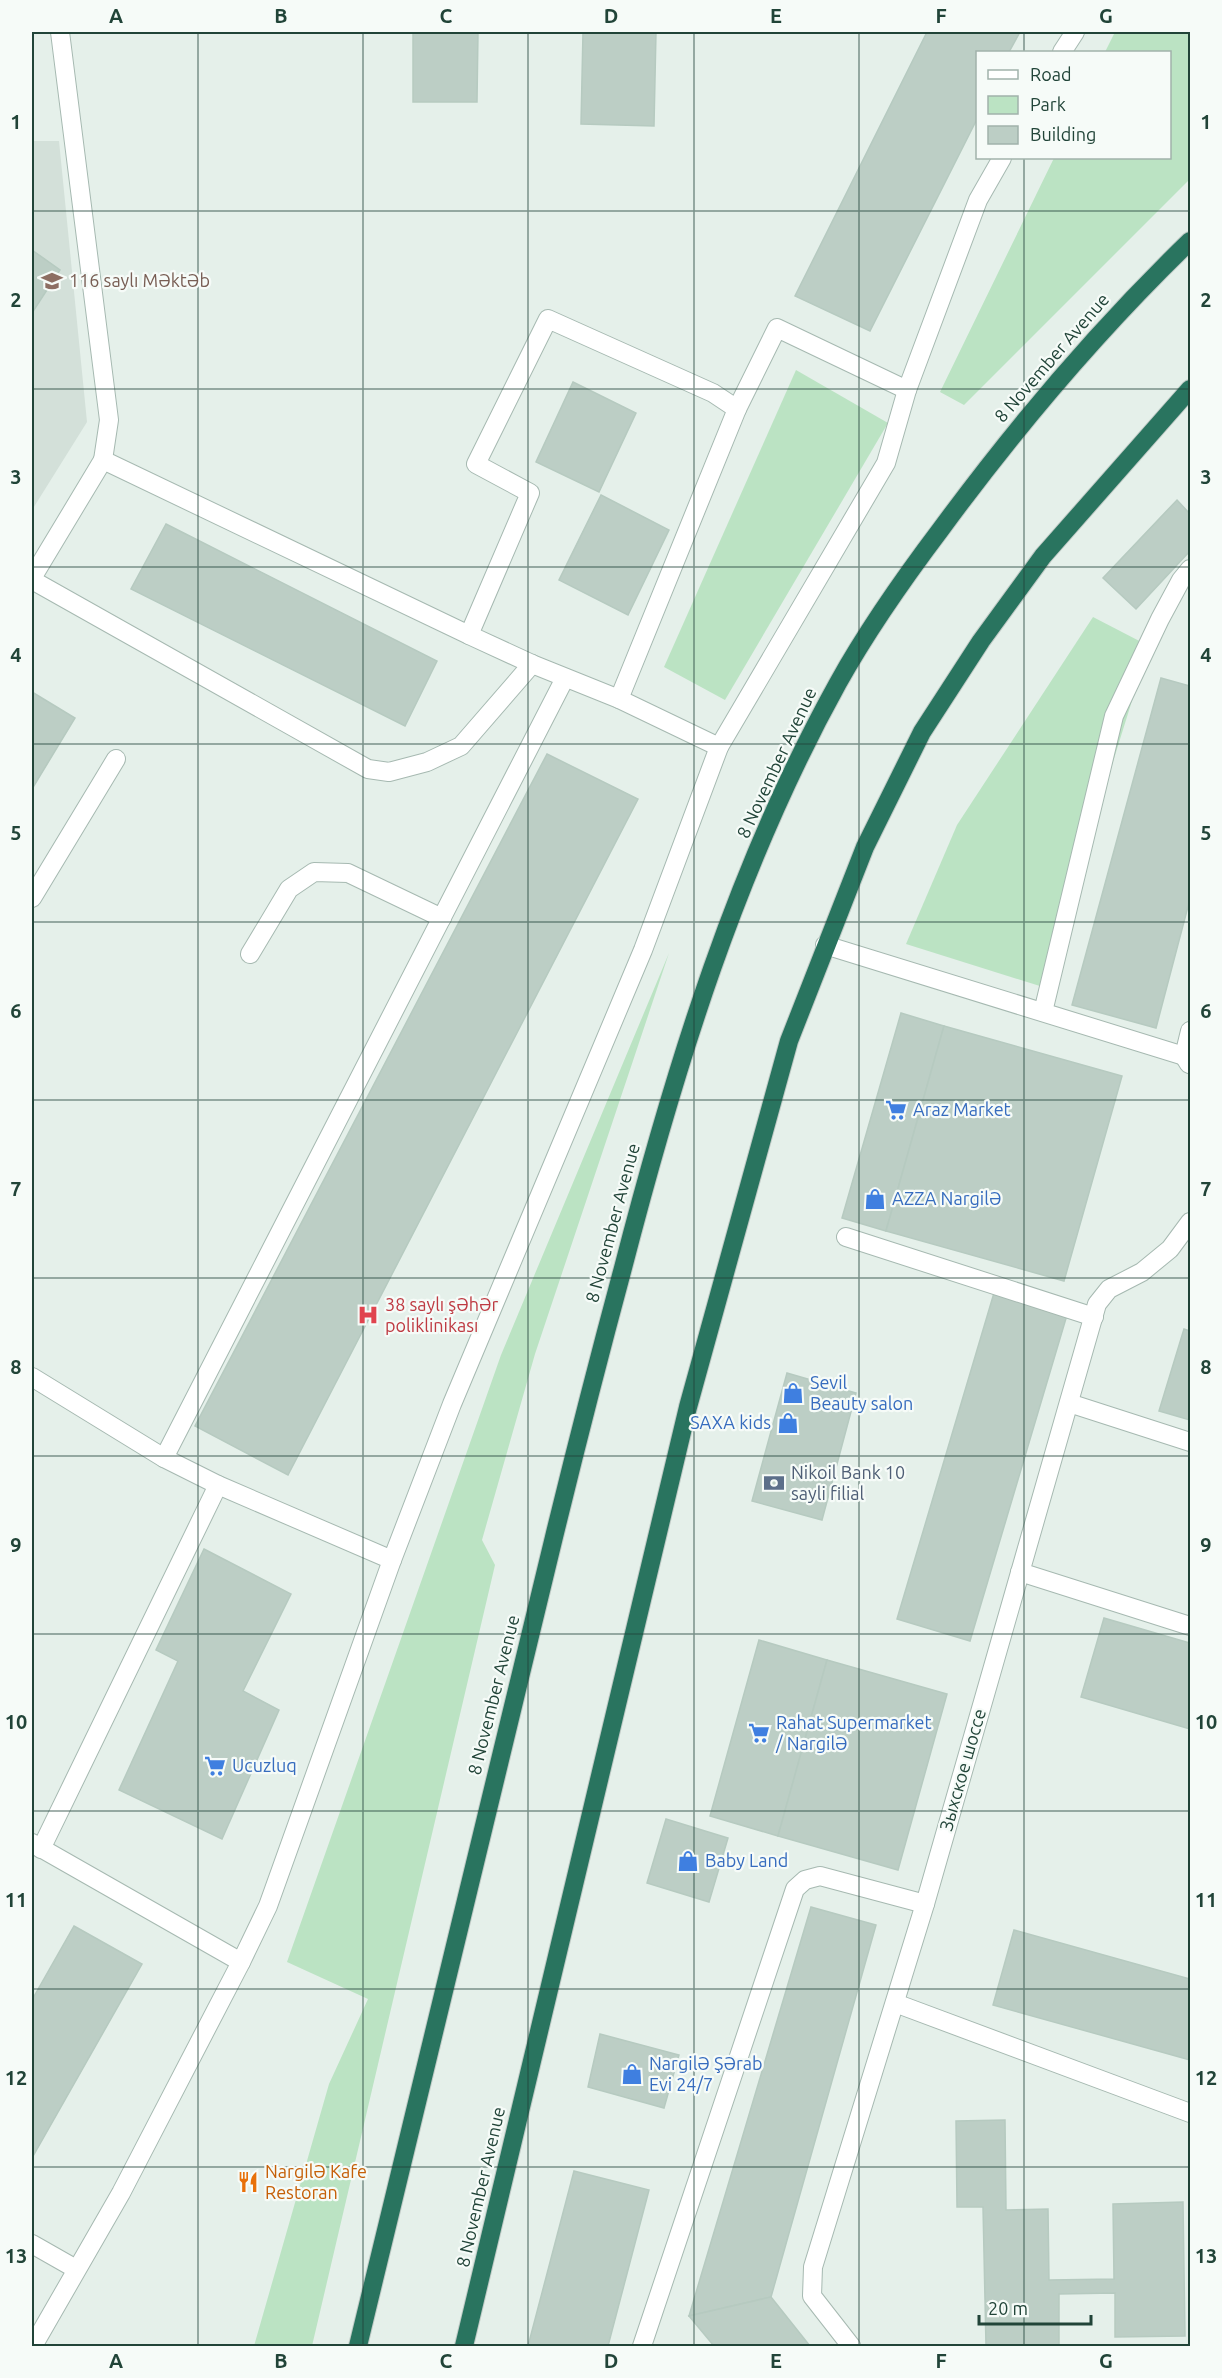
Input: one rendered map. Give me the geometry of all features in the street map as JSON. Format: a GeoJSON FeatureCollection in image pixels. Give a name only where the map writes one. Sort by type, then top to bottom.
{"type":"FeatureCollection","features":[{"type":"Feature","properties":{"kind":"highway","name":"8 November Avenue"},"geometry":{"type":"LineString","coordinates":[[358,2346],[578,1439],[648,1170],[697,1009],[746,882],[779,799],[839,682],[901,582],[974,484],[1046,396],[1135,294],[1191,241]]}},
{"type":"Feature","properties":{"kind":"highway","name":"8 November Avenue"},"geometry":{"type":"LineString","coordinates":[[464,2346],[688,1407],[789,1041],[865,847],[922,732],[981,641],[1043,556],[1191,389]]}},
{"type":"Feature","properties":{"kind":"street"},"geometry":{"type":"LineString","coordinates":[[60,32],[108,420],[103,460],[32,579],[368,769],[390,772],[427,762],[462,746],[532,664]]}},
{"type":"Feature","properties":{"kind":"street"},"geometry":{"type":"LineString","coordinates":[[1063,51],[1074,32]]}},
{"type":"Feature","properties":{"kind":"street"},"geometry":{"type":"LineString","coordinates":[[33,2346],[121,2193],[268,1906],[392,1560],[452,1404],[643,950],[719,747],[886,463],[907,390],[978,200],[1001,159]]}},
{"type":"Feature","properties":{"kind":"street"},"geometry":{"type":"LineString","coordinates":[[469,635],[530,493],[476,464],[548,319],[713,393],[737,409]]}},
{"type":"Feature","properties":{"kind":"street"},"geometry":{"type":"LineString","coordinates":[[619,699],[737,409],[777,328],[907,390]]}},
{"type":"Feature","properties":{"kind":"street"},"geometry":{"type":"LineString","coordinates":[[103,460],[469,635],[532,664],[619,699],[719,747]]}},
{"type":"Feature","properties":{"kind":"street"},"geometry":{"type":"LineString","coordinates":[[1043,1012],[1114,716],[1160,619],[1181,580],[1191,569]]}},
{"type":"Feature","properties":{"kind":"street"},"geometry":{"type":"LineString","coordinates":[[164,1458],[565,678]]}},
{"type":"Feature","properties":{"kind":"street"},"geometry":{"type":"LineString","coordinates":[[32,898],[116,759]]}},
{"type":"Feature","properties":{"kind":"street"},"geometry":{"type":"LineString","coordinates":[[250,954],[289,889],[314,872],[348,873],[442,918]]}},
{"type":"Feature","properties":{"kind":"street"},"geometry":{"type":"LineString","coordinates":[[825,945],[1043,1012],[1187,1060],[1191,1031]]}},
{"type":"Feature","properties":{"kind":"street","name":"Зыхское шоссе"},"geometry":{"type":"LineString","coordinates":[[851,2346],[812,2296],[813,2266],[925,1904],[1097,1304],[1109,1290],[1142,1272],[1163,1255],[1191,1222]]}},
{"type":"Feature","properties":{"kind":"street"},"geometry":{"type":"LineString","coordinates":[[846,1237],[1094,1317]]}},
{"type":"Feature","properties":{"kind":"street"},"geometry":{"type":"LineString","coordinates":[[32,1377],[164,1458],[218,1485],[392,1560]]}},
{"type":"Feature","properties":{"kind":"street"},"geometry":{"type":"LineString","coordinates":[[1069,1403],[1191,1442]]}},
{"type":"Feature","properties":{"kind":"street"},"geometry":{"type":"LineString","coordinates":[[218,1485],[36,1846],[241,1962]]}},
{"type":"Feature","properties":{"kind":"street"},"geometry":{"type":"LineString","coordinates":[[1020,1572],[1191,1626]]}},
{"type":"Feature","properties":{"kind":"street"},"geometry":{"type":"LineString","coordinates":[[642,2346],[795,1889],[805,1880],[820,1876],[925,1904]]}},
{"type":"Feature","properties":{"kind":"street"},"geometry":{"type":"LineString","coordinates":[[895,2003],[1191,2113]]}},
{"type":"Feature","properties":{"kind":"street"},"geometry":{"type":"LineString","coordinates":[[32,2244],[76,2270]]}},
{"type":"Feature","properties":{"kind":"shaded area","name":"116 saylı Məktəb"},"geometry":{"type":"Polygon","coordinates":[[[32,141],[59,141],[87,422],[32,510],[32,141]]]}},
{"type":"Feature","properties":{"kind":"green space"},"geometry":{"type":"Polygon","coordinates":[[[1115,32],[1190,32],[1190,179],[964,405],[940,392],[1054,159],[1171,159],[1171,51],[1106,51],[1115,32]]]}},
{"type":"Feature","properties":{"kind":"green space"},"geometry":{"type":"Polygon","coordinates":[[[796,370],[888,423],[725,700],[664,667],[796,370]]]}},
{"type":"Feature","properties":{"kind":"green space"},"geometry":{"type":"Polygon","coordinates":[[[1093,617],[1149,646],[1043,987],[906,944],[957,825],[1093,617]]]}},
{"type":"Feature","properties":{"kind":"green space"},"geometry":{"type":"Polygon","coordinates":[[[669,953],[535,1354],[482,1540],[495,1565],[312,2346],[254,2346],[329,2084],[368,1999],[287,1962],[501,1355],[669,953]]]}},
{"type":"Feature","properties":{"kind":"building"},"geometry":{"type":"Polygon","coordinates":[[[413,32],[478,32],[477,102],[413,102],[413,32]]]}},
{"type":"Feature","properties":{"kind":"building"},"geometry":{"type":"Polygon","coordinates":[[[583,32],[656,32],[654,126],[581,124],[583,32]]]}},
{"type":"Feature","properties":{"kind":"building"},"geometry":{"type":"Polygon","coordinates":[[[927,32],[1020,32],[1010,51],[976,51],[976,121],[870,331],[795,296],[927,32]]]}},
{"type":"Feature","properties":{"kind":"building"},"geometry":{"type":"Polygon","coordinates":[[[32,250],[60,270],[32,313],[32,250]]]}},
{"type":"Feature","properties":{"kind":"building"},"geometry":{"type":"Polygon","coordinates":[[[573,382],[636,413],[599,492],[536,462],[573,382]]]}},
{"type":"Feature","properties":{"kind":"building"},"geometry":{"type":"Polygon","coordinates":[[[601,495],[669,530],[628,615],[559,580],[601,495]]]}},
{"type":"Feature","properties":{"kind":"building"},"geometry":{"type":"Polygon","coordinates":[[[1177,500],[1190,514],[1190,551],[1136,609],[1103,578],[1177,500]]]}},
{"type":"Feature","properties":{"kind":"building"},"geometry":{"type":"Polygon","coordinates":[[[166,524],[437,661],[405,726],[131,589],[166,524]]]}},
{"type":"Feature","properties":{"kind":"building"},"geometry":{"type":"Polygon","coordinates":[[[1161,678],[1190,686],[1190,899],[1156,1028],[1072,1005],[1161,678]]]}},
{"type":"Feature","properties":{"kind":"building"},"geometry":{"type":"Polygon","coordinates":[[[32,692],[75,718],[32,789],[32,692]]]}},
{"type":"Feature","properties":{"kind":"building"},"geometry":{"type":"Polygon","coordinates":[[[547,754],[638,799],[288,1475],[195,1426],[547,754]]]}},
{"type":"Feature","properties":{"kind":"building"},"geometry":{"type":"Polygon","coordinates":[[[901,1013],[944,1026],[886,1231],[842,1218],[901,1013]]]}},
{"type":"Feature","properties":{"kind":"building"},"geometry":{"type":"Polygon","coordinates":[[[944,1026],[1122,1076],[1064,1281],[886,1231],[944,1026]]]}},
{"type":"Feature","properties":{"kind":"building"},"geometry":{"type":"Polygon","coordinates":[[[994,1293],[1067,1315],[970,1641],[897,1619],[994,1293]]]}},
{"type":"Feature","properties":{"kind":"building"},"geometry":{"type":"Polygon","coordinates":[[[1184,1329],[1190,1331],[1190,1420],[1159,1411],[1184,1329]]]}},
{"type":"Feature","properties":{"kind":"building"},"geometry":{"type":"Polygon","coordinates":[[[787,1373],[856,1393],[822,1520],[752,1501],[787,1373]]]}},
{"type":"Feature","properties":{"kind":"building"},"geometry":{"type":"Polygon","coordinates":[[[204,1549],[291,1594],[243,1691],[279,1710],[222,1839],[119,1790],[178,1661],[156,1650],[204,1549]]]}},
{"type":"Feature","properties":{"kind":"building"},"geometry":{"type":"Polygon","coordinates":[[[1104,1618],[1190,1643],[1190,1729],[1081,1697],[1104,1618]]]}},
{"type":"Feature","properties":{"kind":"building"},"geometry":{"type":"Polygon","coordinates":[[[759,1640],[827,1660],[778,1836],[710,1816],[759,1640]]]}},
{"type":"Feature","properties":{"kind":"building"},"geometry":{"type":"Polygon","coordinates":[[[827,1660],[947,1694],[898,1870],[778,1836],[827,1660]]]}},
{"type":"Feature","properties":{"kind":"building","name":"Baby Land"},"geometry":{"type":"Polygon","coordinates":[[[666,1819],[728,1838],[709,1902],[647,1883],[666,1819]]]}},
{"type":"Feature","properties":{"kind":"building"},"geometry":{"type":"Polygon","coordinates":[[[811,1907],[876,1925],[771,2297],[689,2316],[811,1907]]]}},
{"type":"Feature","properties":{"kind":"building"},"geometry":{"type":"Polygon","coordinates":[[[74,1926],[142,1964],[32,2158],[32,2000],[74,1926]]]}},
{"type":"Feature","properties":{"kind":"building"},"geometry":{"type":"Polygon","coordinates":[[[1014,1930],[1190,1979],[1190,2060],[993,2005],[1014,1930]]]}},
{"type":"Feature","properties":{"kind":"building","name":"Nargilə Şərab Evi 24/7"},"geometry":{"type":"Polygon","coordinates":[[[600,2034],[679,2055],[664,2108],[588,2087],[600,2034]]]}},
{"type":"Feature","properties":{"kind":"building"},"geometry":{"type":"Polygon","coordinates":[[[1005,2120],[1006,2210],[1048,2209],[1049,2280],[1114,2279],[1113,2204],[1183,2202],[1185,2336],[1115,2337],[1115,2293],[1059,2294],[1059,2346],[986,2346],[983,2207],[957,2207],[956,2121],[1005,2120]]]}},
{"type":"Feature","properties":{"kind":"building"},"geometry":{"type":"Polygon","coordinates":[[[574,2171],[649,2190],[608,2346],[528,2346],[574,2171]]]}},
{"type":"Feature","properties":{"kind":"building"},"geometry":{"type":"Polygon","coordinates":[[[771,2297],[810,2346],[714,2346],[689,2316],[771,2297]]]}},
{"type":"Feature","properties":{"kind":"place","name":"116 saylı Məktəb"},"geometry":{"type":"Point","coordinates":[52,281]}},
{"type":"Feature","properties":{"kind":"place","name":"Araz Market"},"geometry":{"type":"Point","coordinates":[896,1110]}},
{"type":"Feature","properties":{"kind":"place","name":"AZZA Nargilə"},"geometry":{"type":"Point","coordinates":[875,1199]}},
{"type":"Feature","properties":{"kind":"place","name":"38 saylı şəhər poliklinikası"},"geometry":{"type":"Point","coordinates":[368,1315]}},
{"type":"Feature","properties":{"kind":"place","name":"Sevil Beauty salon"},"geometry":{"type":"Point","coordinates":[793,1393]}},
{"type":"Feature","properties":{"kind":"place","name":"SAXA kids"},"geometry":{"type":"Point","coordinates":[788,1423]}},
{"type":"Feature","properties":{"kind":"place","name":"Nikoil Bank 10 sayli filial"},"geometry":{"type":"Point","coordinates":[774,1483]}},
{"type":"Feature","properties":{"kind":"place","name":"Rahat Supermarket / Nargilə"},"geometry":{"type":"Point","coordinates":[759,1733]}},
{"type":"Feature","properties":{"kind":"place","name":"Ucuzluq"},"geometry":{"type":"Point","coordinates":[215,1766]}},
{"type":"Feature","properties":{"kind":"place","name":"Baby Land"},"geometry":{"type":"Point","coordinates":[688,1861]}},
{"type":"Feature","properties":{"kind":"place","name":"Nargilə Şərab Evi 24/7"},"geometry":{"type":"Point","coordinates":[632,2074]}},
{"type":"Feature","properties":{"kind":"place","name":"Nargilə Kafe Restoran"},"geometry":{"type":"Point","coordinates":[248,2182]}}]}
